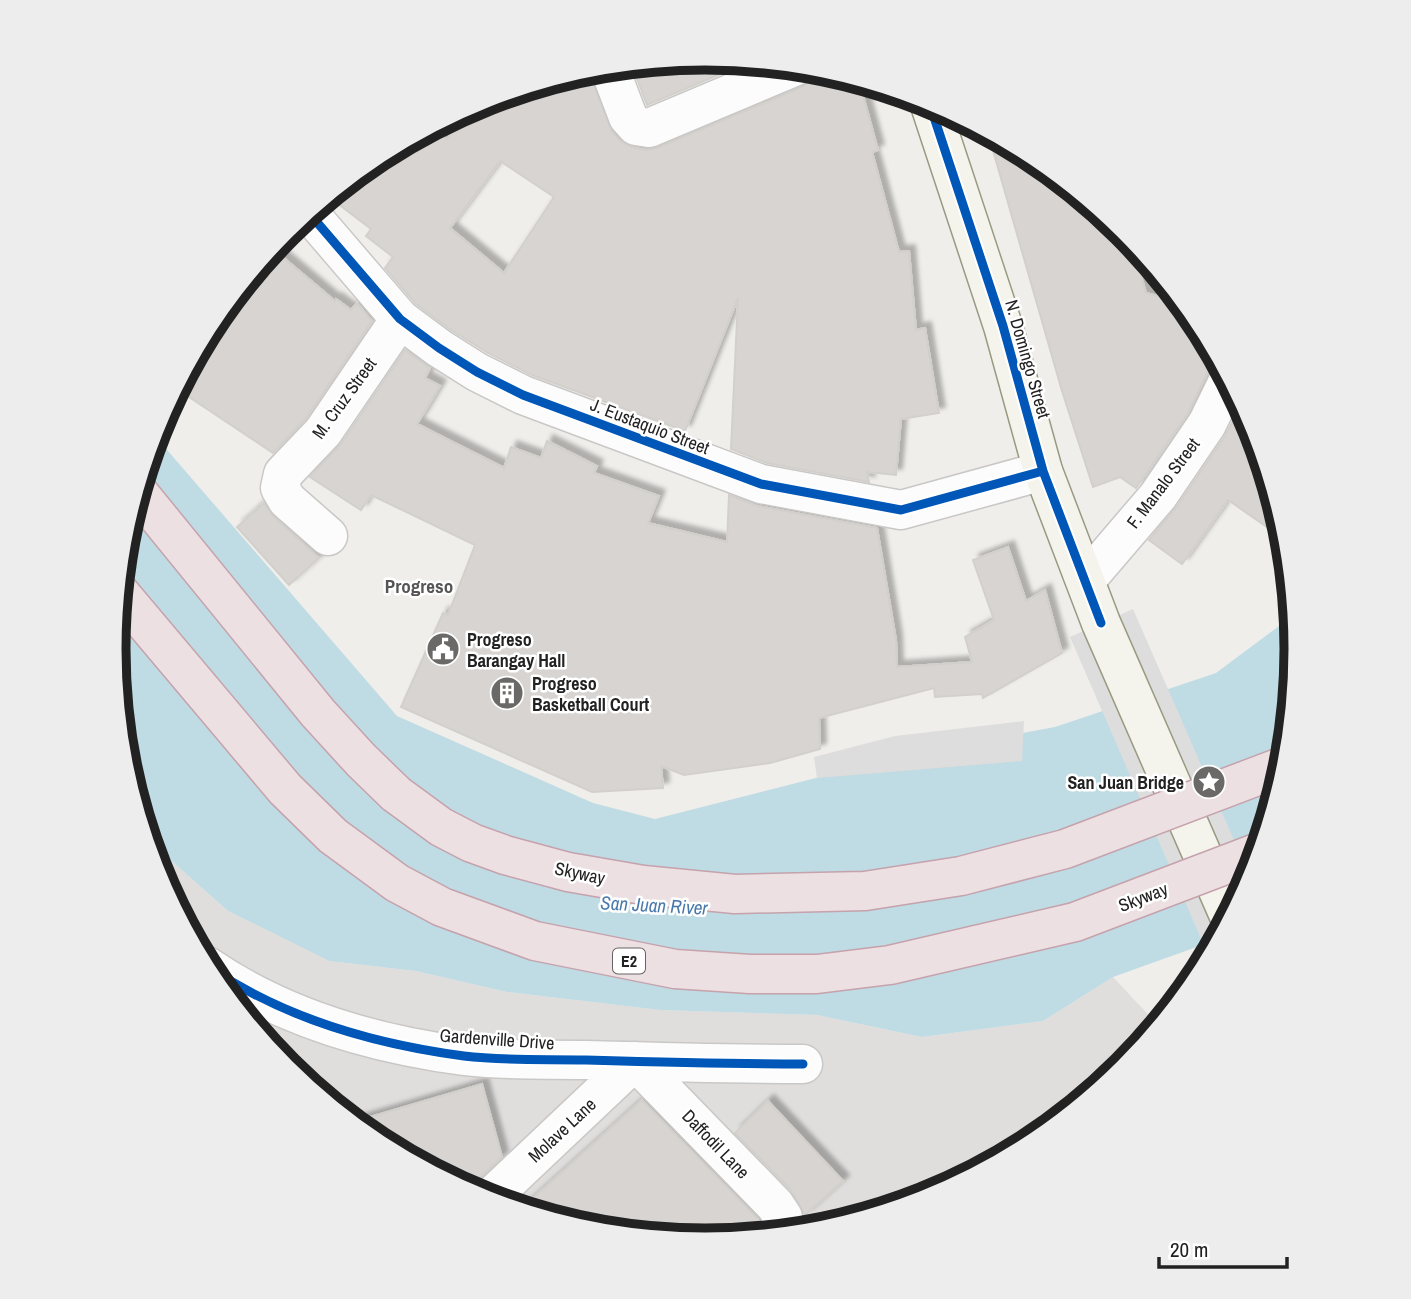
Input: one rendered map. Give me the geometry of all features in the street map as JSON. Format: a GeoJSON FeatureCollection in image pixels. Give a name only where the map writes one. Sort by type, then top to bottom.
{"type":"FeatureCollection","features":[{"type":"Feature","properties":{"kind":"highway","name":"Skyway"},"geometry":{"type":"LineString","coordinates":[[146,501],[318,713],[361,761],[396,794],[441,827],[472,843],[568,872],[643,885],[735,894],[865,891],[961,876],[1065,849],[1272,770]]}},
{"type":"Feature","properties":{"kind":"highway","name":"Skyway"},"geometry":{"type":"LineString","coordinates":[[128,603],[285,789],[334,836],[397,883],[442,907],[535,941],[675,969],[750,974],[829,973],[890,965],[1075,922],[1246,857]]}},
{"type":"Feature","properties":{"kind":"main road","name":"N. Domingo Street"},"geometry":{"type":"LineString","coordinates":[[934,117],[1003,326],[1043,471],[1101,623],[1225,906]]}},
{"type":"Feature","properties":{"kind":"street"},"geometry":{"type":"LineString","coordinates":[[613,78],[628,117],[636,126],[649,128],[775,74]]}},
{"type":"Feature","properties":{"kind":"street","name":"J. Eustaquio Street"},"geometry":{"type":"LineString","coordinates":[[316,221],[400,319],[477,372],[523,395],[761,484],[901,510],[1043,471]]}},
{"type":"Feature","properties":{"kind":"street","name":"M. Cruz Street"},"geometry":{"type":"LineString","coordinates":[[328,536],[287,500],[280,488],[283,474],[323,432],[400,319]]}},
{"type":"Feature","properties":{"kind":"street","name":"F. Manalo Street"},"geometry":{"type":"LineString","coordinates":[[1083,575],[1093,572],[1158,496],[1207,424],[1224,390]]}},
{"type":"Feature","properties":{"kind":"street","name":"Gardenville Drive"},"geometry":{"type":"LineString","coordinates":[[233,983],[328,1027],[390,1043],[466,1056],[803,1064]]}},
{"type":"Feature","properties":{"kind":"street","name":"Molave Lane"},"geometry":{"type":"LineString","coordinates":[[498,1190],[635,1062]]}},
{"type":"Feature","properties":{"kind":"street","name":"Daffodil Lane"},"geometry":{"type":"LineString","coordinates":[[635,1062],[775,1205],[784,1224]]}},
{"type":"Feature","properties":{"kind":"shaded area"},"geometry":{"type":"Polygon","coordinates":[[[164,854],[228,911],[329,961],[416,971],[507,992],[660,1010],[817,1015],[922,1037],[1043,1021],[1113,977],[1152,1018],[1115,1059],[1058,1109],[995,1151],[962,1169],[892,1198],[819,1218],[743,1228],[668,1228],[630,1224],[556,1209],[484,1185],[416,1151],[353,1109],[296,1059],[246,1002],[204,939],[186,906],[164,854]]]}},
{"type":"Feature","properties":{"kind":"water","name":"San Juan River"},"geometry":{"type":"Polygon","coordinates":[[[163,446],[397,716],[593,803],[655,819],[914,753],[1055,727],[1216,673],[1284,622],[1284,687],[1274,763],[1254,836],[1241,871],[1207,939],[1204,945],[1113,977],[1043,1021],[922,1037],[817,1015],[660,1010],[507,992],[416,971],[329,961],[228,911],[164,854],[146,799],[131,725],[126,650],[131,574],[146,500],[163,446]]]}},
{"type":"Feature","properties":{"kind":"pier","name":"San Juan Bridge"},"geometry":{"type":"Polygon","coordinates":[[[1133,609],[1244,863],[1225,906],[1204,944],[1070,637],[1133,609]]]}},
{"type":"Feature","properties":{"kind":"pier"},"geometry":{"type":"Polygon","coordinates":[[[1024,721],[1022,761],[817,778],[814,757],[895,736],[1024,721]]]}},
{"type":"Feature","properties":{"kind":"building"},"geometry":{"type":"Polygon","coordinates":[[[729,71],[647,105],[636,74],[729,71]]]}},
{"type":"Feature","properties":{"kind":"building"},"geometry":{"type":"Polygon","coordinates":[[[812,80],[862,92],[878,150],[872,152],[899,252],[909,251],[916,330],[925,328],[939,413],[901,419],[896,475],[867,472],[869,482],[767,463],[731,449],[738,298],[685,431],[532,375],[488,353],[451,330],[415,303],[385,268],[393,257],[366,236],[371,229],[337,203],[416,148],[441,134],[447,139],[456,127],[519,101],[592,81],[612,132],[620,141],[646,150],[657,148],[802,87],[812,80]],[[500,161],[450,228],[504,273],[554,197],[500,161]]]}},
{"type":"Feature","properties":{"kind":"building"},"geometry":{"type":"Polygon","coordinates":[[[992,146],[1058,190],[1115,240],[1137,263],[1146,293],[1166,298],[1211,367],[1188,413],[1136,488],[1120,477],[1093,487],[1062,391],[992,146]]]}},
{"type":"Feature","properties":{"kind":"building"},"geometry":{"type":"Polygon","coordinates":[[[281,256],[335,301],[336,299],[351,310],[357,303],[372,321],[306,418],[273,453],[185,395],[224,328],[281,256]]]}},
{"type":"Feature","properties":{"kind":"building"},"geometry":{"type":"Polygon","coordinates":[[[405,350],[430,368],[425,378],[440,386],[417,424],[504,468],[511,447],[541,458],[547,441],[597,466],[594,473],[659,496],[648,523],[727,542],[729,495],[757,506],[877,528],[896,640],[897,667],[972,662],[965,637],[994,620],[973,560],[1008,547],[1026,601],[1045,590],[1062,653],[983,698],[982,694],[935,697],[934,688],[819,718],[820,749],[770,763],[684,775],[661,766],[663,788],[592,792],[401,707],[443,613],[448,615],[475,545],[371,495],[361,510],[310,477],[341,444],[405,350]]]}},
{"type":"Feature","properties":{"kind":"building"},"geometry":{"type":"Polygon","coordinates":[[[1233,421],[1240,426],[1254,463],[1273,531],[1228,500],[1182,564],[1149,540],[1176,508],[1233,421]]]}},
{"type":"Feature","properties":{"kind":"building"},"geometry":{"type":"Polygon","coordinates":[[[264,503],[273,516],[319,558],[289,585],[237,527],[264,503]]]}},
{"type":"Feature","properties":{"kind":"building"},"geometry":{"type":"Polygon","coordinates":[[[482,1084],[502,1157],[476,1181],[416,1151],[366,1118],[482,1084]]]}},
{"type":"Feature","properties":{"kind":"building"},"geometry":{"type":"Polygon","coordinates":[[[642,1100],[762,1226],[706,1229],[630,1224],[592,1218],[530,1201],[642,1100]]]}},
{"type":"Feature","properties":{"kind":"building"},"geometry":{"type":"Polygon","coordinates":[[[768,1101],[843,1181],[805,1215],[791,1190],[735,1133],[768,1101]]]}},
{"type":"Feature","properties":{"kind":"cycle path"},"geometry":{"type":"LineString","coordinates":[[934,117],[1003,326],[1043,471],[1101,623]]}},
{"type":"Feature","properties":{"kind":"cycle path"},"geometry":{"type":"LineString","coordinates":[[316,221],[400,319],[477,372],[523,395],[761,484],[901,510],[1043,471]]}},
{"type":"Feature","properties":{"kind":"cycle path"},"geometry":{"type":"LineString","coordinates":[[231,981],[266,1000],[330,1026],[396,1044],[464,1056],[803,1064]]}},
{"type":"Feature","properties":{"kind":"place","name":"Progreso Barangay Hall"},"geometry":{"type":"Point","coordinates":[443,649]}},
{"type":"Feature","properties":{"kind":"place","name":"Progreso Basketball Court"},"geometry":{"type":"Point","coordinates":[507,693]}},
{"type":"Feature","properties":{"kind":"place","name":"San Juan Bridge"},"geometry":{"type":"Point","coordinates":[1209,782]}},
{"type":"Feature","properties":{"kind":"district","name":"Progreso"},"geometry":{"type":"Point","coordinates":[419,586]}}]}
